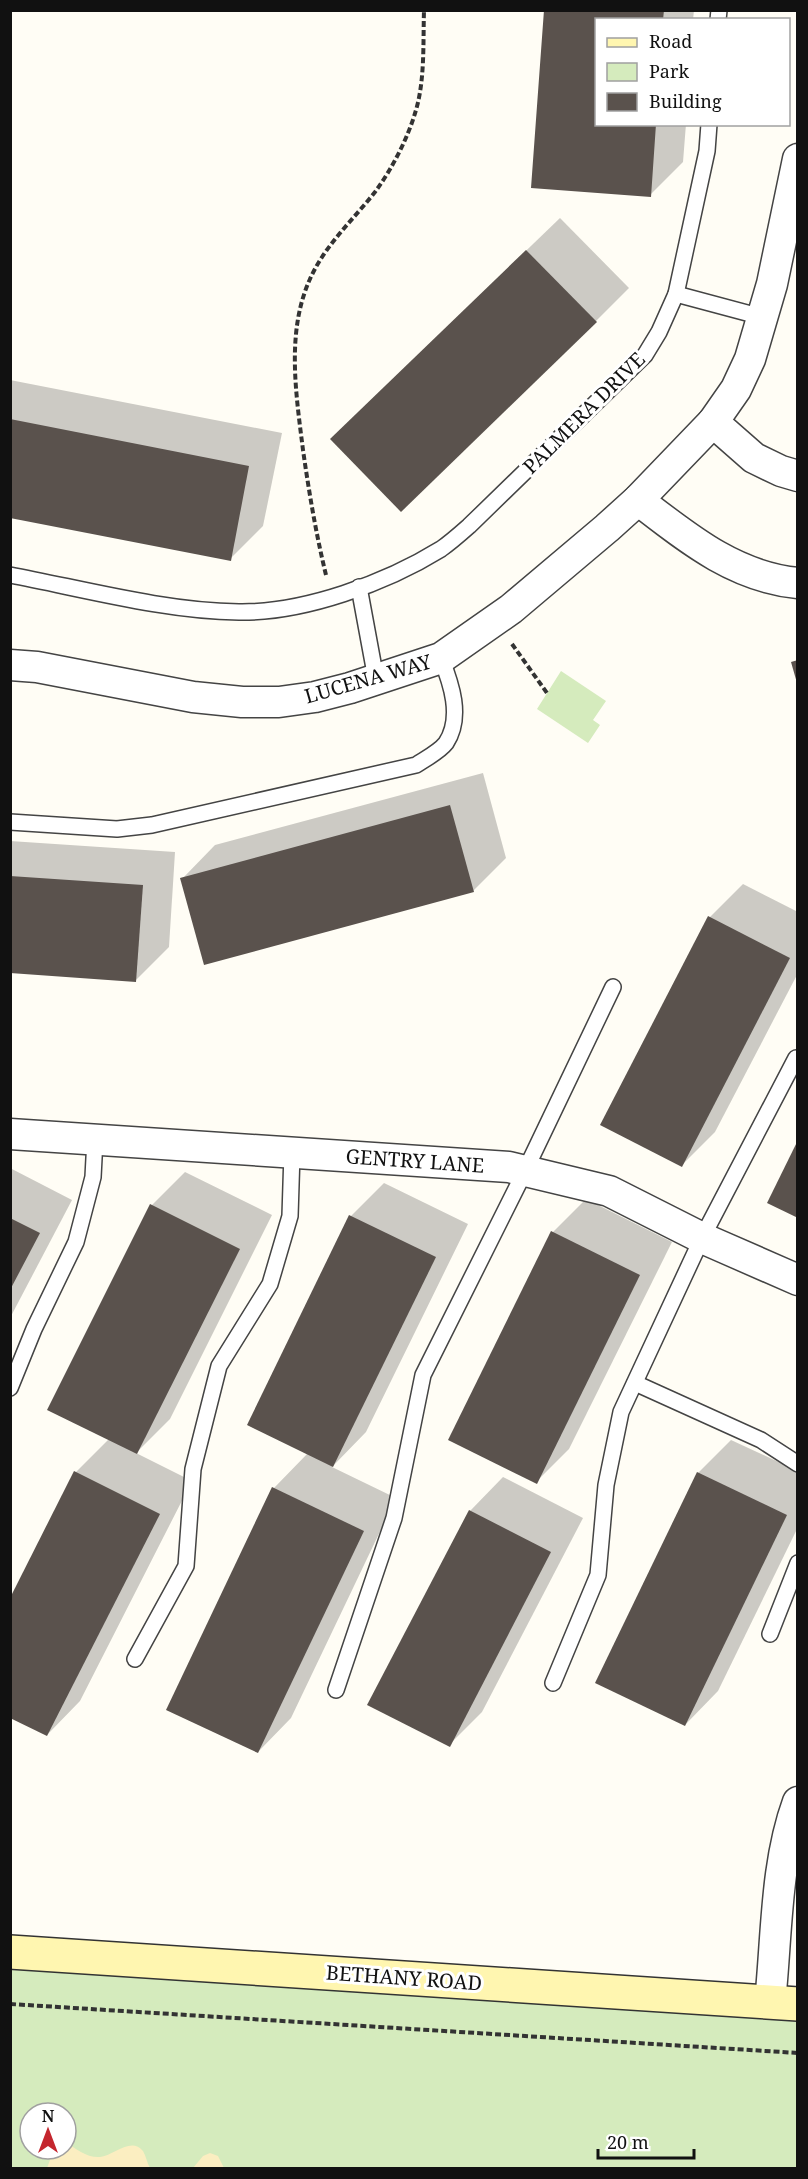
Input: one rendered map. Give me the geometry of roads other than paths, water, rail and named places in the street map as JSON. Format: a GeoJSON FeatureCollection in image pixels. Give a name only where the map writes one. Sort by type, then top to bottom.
{"type":"FeatureCollection","features":[{"type":"Feature","properties":{"kind":"main road","name":"BETHANY ROAD"},"geometry":{"type":"LineString","coordinates":[[10,1952],[784,2003]]}},
{"type":"Feature","properties":{"kind":"street"},"geometry":{"type":"LineString","coordinates":[[797,170],[772,284],[750,359],[736,389],[713,422],[638,500],[702,548],[729,564],[784,582],[798,583]]}},
{"type":"Feature","properties":{"kind":"street"},"geometry":{"type":"LineString","coordinates":[[713,422],[754,458],[781,471],[798,476]]}},
{"type":"Feature","properties":{"kind":"street","name":"LUCENA WAY"},"geometry":{"type":"LineString","coordinates":[[10,664],[37,667],[193,698],[279,702],[315,698],[441,658],[511,609],[638,500]]}},
{"type":"Feature","properties":{"kind":"street","name":"GENTRY LANE"},"geometry":{"type":"LineString","coordinates":[[10,1134],[509,1167],[609,1191],[702,1238],[798,1280]]}},
{"type":"Feature","properties":{"kind":"street"},"geometry":{"type":"LineString","coordinates":[[784,2003],[781,1878],[790,1824],[798,1802]]}},
{"type":"Feature","properties":{"kind":"lane","name":"PALMERA DRIVE"},"geometry":{"type":"LineString","coordinates":[[10,575],[180,608],[240,612],[285,608],[332,597],[398,572],[442,548],[469,526],[645,355],[659,332],[676,294],[707,152],[709,126]]}},
{"type":"Feature","properties":{"kind":"lane"},"geometry":{"type":"LineString","coordinates":[[676,294],[762,317]]}},
{"type":"Feature","properties":{"kind":"lane"},"geometry":{"type":"LineString","coordinates":[[359,587],[376,680]]}},
{"type":"Feature","properties":{"kind":"lane"},"geometry":{"type":"LineString","coordinates":[[10,822],[117,829],[152,825],[416,765],[445,744],[453,725],[452,685],[441,658]]}},
{"type":"Feature","properties":{"kind":"lane"},"geometry":{"type":"LineString","coordinates":[[336,1690],[394,1518],[423,1375],[525,1171],[613,987]]}},
{"type":"Feature","properties":{"kind":"lane"},"geometry":{"type":"LineString","coordinates":[[553,1683],[598,1575],[606,1485],[621,1412],[702,1238],[796,1058]]}},
{"type":"Feature","properties":{"kind":"lane"},"geometry":{"type":"LineString","coordinates":[[10,1388],[34,1329],[76,1242],[93,1177],[95,1139]]}},
{"type":"Feature","properties":{"kind":"lane"},"geometry":{"type":"LineString","coordinates":[[135,1659],[186,1566],[193,1469],[219,1366],[270,1284],[290,1216],[292,1153]]}},
{"type":"Feature","properties":{"kind":"lane"},"geometry":{"type":"LineString","coordinates":[[635,1383],[761,1440],[798,1464]]}},
{"type":"Feature","properties":{"kind":"lane"},"geometry":{"type":"LineString","coordinates":[[770,1634],[798,1563]]}}]}
